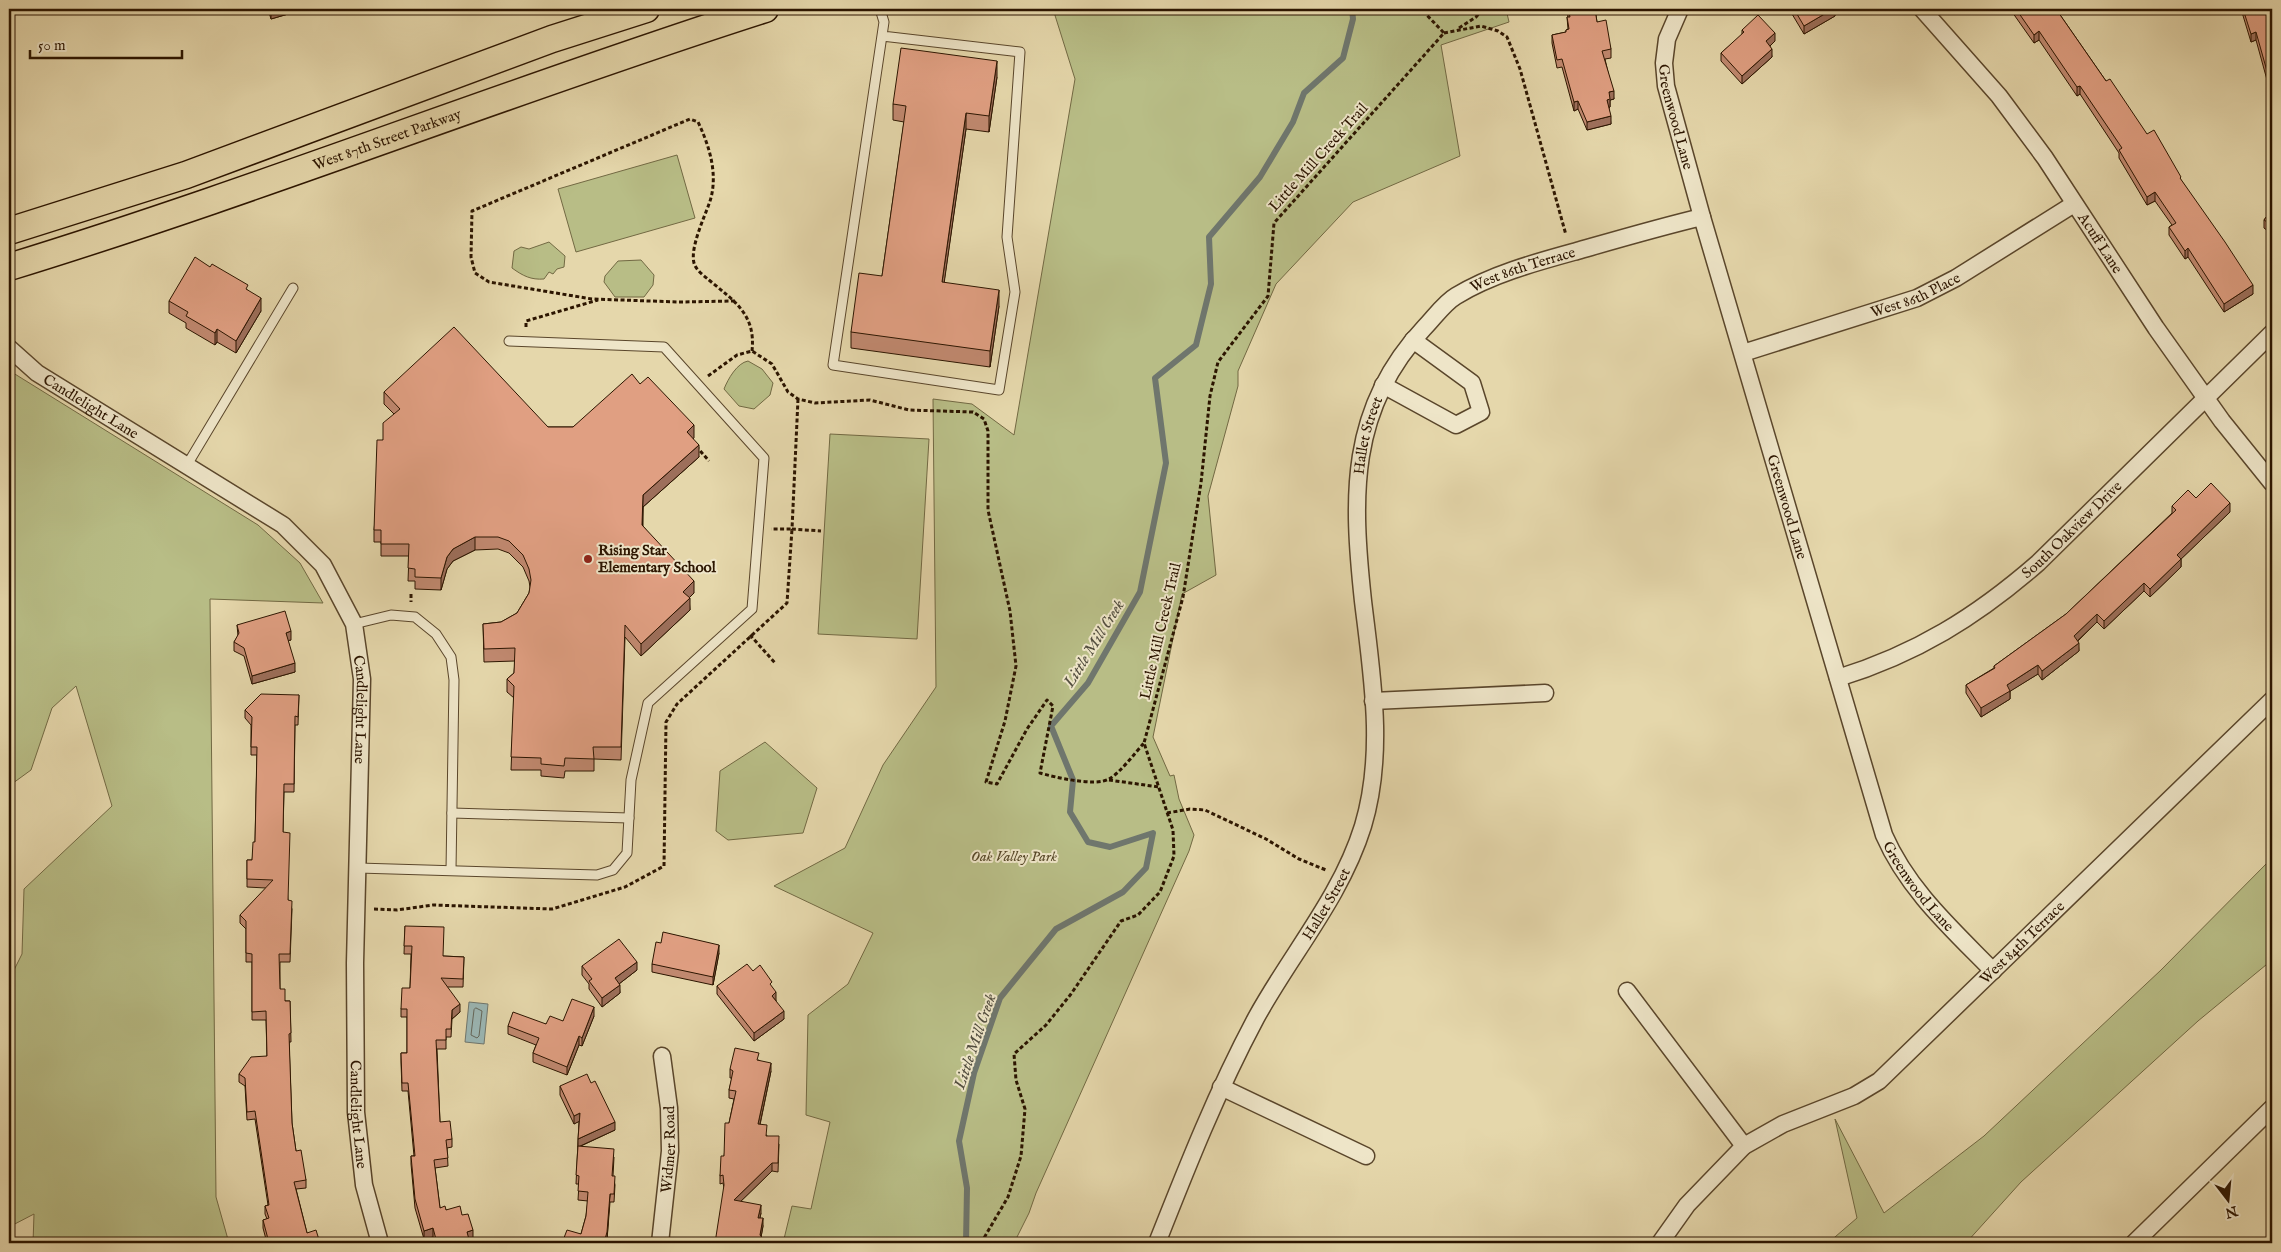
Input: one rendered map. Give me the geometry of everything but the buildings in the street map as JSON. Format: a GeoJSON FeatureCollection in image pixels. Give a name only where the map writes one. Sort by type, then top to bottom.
{"type":"FeatureCollection","features":[{"type":"Feature","properties":{"kind":"main road"},"geometry":{"type":"LineString","coordinates":[[9,231],[186,175],[552,39],[646,9]]}},
{"type":"Feature","properties":{"kind":"main road","name":"West 87th Street Parkway"},"geometry":{"type":"LineString","coordinates":[[9,267],[198,207],[616,57],[765,9]]}},
{"type":"Feature","properties":{"kind":"street","name":"Greenwood Lane"},"geometry":{"type":"LineString","coordinates":[[1680,9],[1668,39],[1664,63],[1666,86],[1702,217],[1884,835],[1892,853],[1916,892],[1992,972]]}},
{"type":"Feature","properties":{"kind":"street","name":"Acuff Lane"},"geometry":{"type":"LineString","coordinates":[[1922,9],[1998,96],[2045,158],[2156,328],[2222,421],[2272,483]]}},
{"type":"Feature","properties":{"kind":"street","name":"West 86th Place"},"geometry":{"type":"LineString","coordinates":[[1743,353],[1917,298],[1956,278],[2074,204]]}},
{"type":"Feature","properties":{"kind":"street","name":"West 86th Terrace"},"geometry":{"type":"LineString","coordinates":[[1384,385],[1413,340],[1454,297],[1519,268],[1702,217]]}},
{"type":"Feature","properties":{"kind":"street","name":"South Oakview Drive"},"geometry":{"type":"LineString","coordinates":[[1838,678],[1864,670],[1929,642],[1968,619],[2002,594],[2038,563],[2207,399],[2272,333]]}},
{"type":"Feature","properties":{"kind":"street","name":"Hallet Street"},"geometry":{"type":"LineString","coordinates":[[1157,1243],[1221,1087],[1258,1016],[1342,880],[1363,825],[1377,753],[1356,505],[1357,479],[1367,424],[1384,385],[1456,425],[1481,412],[1472,383],[1413,340]]}},
{"type":"Feature","properties":{"kind":"street","name":"Candlelight Lane"},"geometry":{"type":"LineString","coordinates":[[9,348],[37,373],[283,525],[324,565],[354,624],[362,679],[355,963],[356,1112],[364,1185],[380,1243]]}},
{"type":"Feature","properties":{"kind":"street"},"geometry":{"type":"LineString","coordinates":[[1373,701],[1545,693]]}},
{"type":"Feature","properties":{"kind":"street","name":"West 84th Terrace"},"geometry":{"type":"LineString","coordinates":[[1660,1243],[1687,1205],[1744,1146],[1783,1124],[1854,1096],[1879,1081],[2272,700]]}},
{"type":"Feature","properties":{"kind":"street"},"geometry":{"type":"LineString","coordinates":[[1627,991],[1744,1146]]}},
{"type":"Feature","properties":{"kind":"street","name":"Widmer Road"},"geometry":{"type":"LineString","coordinates":[[660,1243],[670,1151],[669,1108],[662,1056]]}},
{"type":"Feature","properties":{"kind":"street"},"geometry":{"type":"LineString","coordinates":[[1221,1087],[1366,1156]]}},
{"type":"Feature","properties":{"kind":"street"},"geometry":{"type":"LineString","coordinates":[[2134,1243],[2272,1108]]}},
{"type":"Feature","properties":{"kind":"lane"},"geometry":{"type":"LineString","coordinates":[[880,9],[884,22],[833,365],[999,390],[1015,292],[1007,236],[1020,52],[882,36]]}},
{"type":"Feature","properties":{"kind":"lane"},"geometry":{"type":"LineString","coordinates":[[187,465],[293,288]]}},
{"type":"Feature","properties":{"kind":"lane"},"geometry":{"type":"LineString","coordinates":[[358,868],[597,875],[613,870],[627,853],[631,780],[648,703],[752,609],[764,458],[664,347],[509,341]]}},
{"type":"Feature","properties":{"kind":"lane"},"geometry":{"type":"LineString","coordinates":[[354,624],[391,616],[415,617],[436,634],[451,657],[454,680],[451,870]]}},
{"type":"Feature","properties":{"kind":"lane"},"geometry":{"type":"LineString","coordinates":[[452,813],[629,818]]}},
{"type":"Feature","properties":{"kind":"path"},"geometry":{"type":"LineString","coordinates":[[1421,9],[1444,33],[1481,26],[1498,31],[1507,37],[1520,69],[1566,235]]}},
{"type":"Feature","properties":{"kind":"path"},"geometry":{"type":"LineString","coordinates":[[1458,29],[1476,17],[1483,9]]}},
{"type":"Feature","properties":{"kind":"path","name":"Little Mill Creek Trail"},"geometry":{"type":"LineString","coordinates":[[1144,743],[1183,597],[1201,483],[1210,396],[1218,362],[1268,296],[1274,223],[1444,33]]}},
{"type":"Feature","properties":{"kind":"path"},"geometry":{"type":"LineString","coordinates":[[735,301],[679,302],[601,299],[489,282],[475,274],[470,257],[472,211],[690,119],[698,122],[712,161],[713,184],[709,203],[696,239],[694,263],[702,276],[735,301],[748,319],[754,336],[752,351]]}},
{"type":"Feature","properties":{"kind":"path"},"geometry":{"type":"LineString","coordinates":[[526,322],[601,299]]}},
{"type":"Feature","properties":{"kind":"path"},"geometry":{"type":"LineString","coordinates":[[710,374],[737,355],[752,351],[772,364],[788,392],[798,399],[815,403],[870,400],[909,410],[973,412],[984,419],[988,431],[988,510],[1010,611],[1016,666],[1005,721],[986,782],[997,784],[1027,729],[1047,700],[1053,706],[1040,773],[1088,782],[1108,780],[1159,787]]}},
{"type":"Feature","properties":{"kind":"path"},"geometry":{"type":"LineString","coordinates":[[798,399],[792,529],[821,531]]}},
{"type":"Feature","properties":{"kind":"path"},"geometry":{"type":"LineString","coordinates":[[694,444],[709,461]]}},
{"type":"Feature","properties":{"kind":"path"},"geometry":{"type":"LineString","coordinates":[[411,594],[411,602]]}},
{"type":"Feature","properties":{"kind":"path"},"geometry":{"type":"LineString","coordinates":[[751,636],[776,664]]}},
{"type":"Feature","properties":{"kind":"path"},"geometry":{"type":"LineString","coordinates":[[981,1243],[1008,1197],[1021,1156],[1025,1109],[1016,1080],[1014,1054],[1046,1024],[1071,994],[1121,921],[1138,914],[1160,892],[1174,856],[1173,830],[1144,743],[1108,780]]}},
{"type":"Feature","properties":{"kind":"path"},"geometry":{"type":"LineString","coordinates":[[1168,813],[1190,809],[1205,810],[1266,839],[1299,859],[1332,872]]}},
{"type":"Feature","properties":{"kind":"green space","name":"Oak Valley Park"},"geometry":{"type":"Polygon","coordinates":[[[1053,9],[1506,9],[1509,22],[1441,45],[1460,156],[1353,202],[1276,284],[1238,371],[1238,386],[1208,496],[1216,575],[1182,594],[1153,737],[1170,776],[1174,775],[1179,799],[1194,835],[1189,851],[1014,1243],[783,1243],[792,1206],[811,1209],[830,1122],[806,1115],[808,1015],[848,984],[873,933],[774,886],[845,848],[883,765],[936,687],[933,399],[972,404],[1014,435],[1075,79],[1053,9]]]}},
{"type":"Feature","properties":{"kind":"green space"},"geometry":{"type":"Polygon","coordinates":[[[677,155],[695,218],[576,252],[558,189],[677,155]]]}},
{"type":"Feature","properties":{"kind":"green space"},"geometry":{"type":"Polygon","coordinates":[[[549,242],[565,256],[564,267],[557,269],[553,274],[549,272],[544,279],[527,277],[512,268],[514,251],[521,247],[529,249],[549,242]]]}},
{"type":"Feature","properties":{"kind":"green space"},"geometry":{"type":"Polygon","coordinates":[[[641,260],[654,275],[653,285],[644,297],[615,297],[604,282],[605,276],[618,261],[641,260]]]}},
{"type":"Feature","properties":{"kind":"green space"},"geometry":{"type":"Polygon","coordinates":[[[748,361],[762,369],[773,383],[770,395],[754,409],[739,406],[724,389],[730,376],[740,365],[748,361]]]}},
{"type":"Feature","properties":{"kind":"green space"},"geometry":{"type":"Polygon","coordinates":[[[10,371],[258,525],[300,563],[323,603],[210,599],[216,1197],[229,1243],[33,1243],[34,1214],[9,1227],[9,980],[22,954],[24,889],[112,806],[76,686],[52,708],[31,770],[9,786],[10,371]]]}},
{"type":"Feature","properties":{"kind":"green space"},"geometry":{"type":"Polygon","coordinates":[[[830,434],[929,439],[917,639],[818,634],[830,434]]]}},
{"type":"Feature","properties":{"kind":"green space"},"geometry":{"type":"Polygon","coordinates":[[[765,742],[817,788],[803,833],[728,840],[716,831],[720,771],[765,742]]]}},
{"type":"Feature","properties":{"kind":"green space"},"geometry":{"type":"Polygon","coordinates":[[[2272,858],[2272,960],[2198,1021],[2021,1182],[1966,1243],[1828,1243],[1857,1218],[1835,1119],[1884,1213],[1984,1136],[2161,970],[2272,858]]]}},
{"type":"Feature","properties":{"kind":"water"},"geometry":{"type":"Polygon","coordinates":[[[469,1002],[488,1004],[484,1044],[465,1042],[469,1002]]]}},
{"type":"Feature","properties":{"kind":"waterway","name":"Little Mill Creek"},"geometry":{"type":"LineString","coordinates":[[966,1243],[967,1188],[959,1141],[974,1073],[1000,998],[1056,929],[1123,892],[1146,868],[1153,833],[1110,847],[1088,842],[1070,812],[1073,780],[1051,726],[1088,683],[1140,592],[1166,463],[1155,378],[1196,345],[1211,284],[1209,237],[1260,177],[1293,122],[1304,93],[1343,58],[1353,19],[1352,9]]}},
{"type":"Feature","properties":{"kind":"place","name":"Rising Star Elementary School"},"geometry":{"type":"Point","coordinates":[588,559]}}]}
